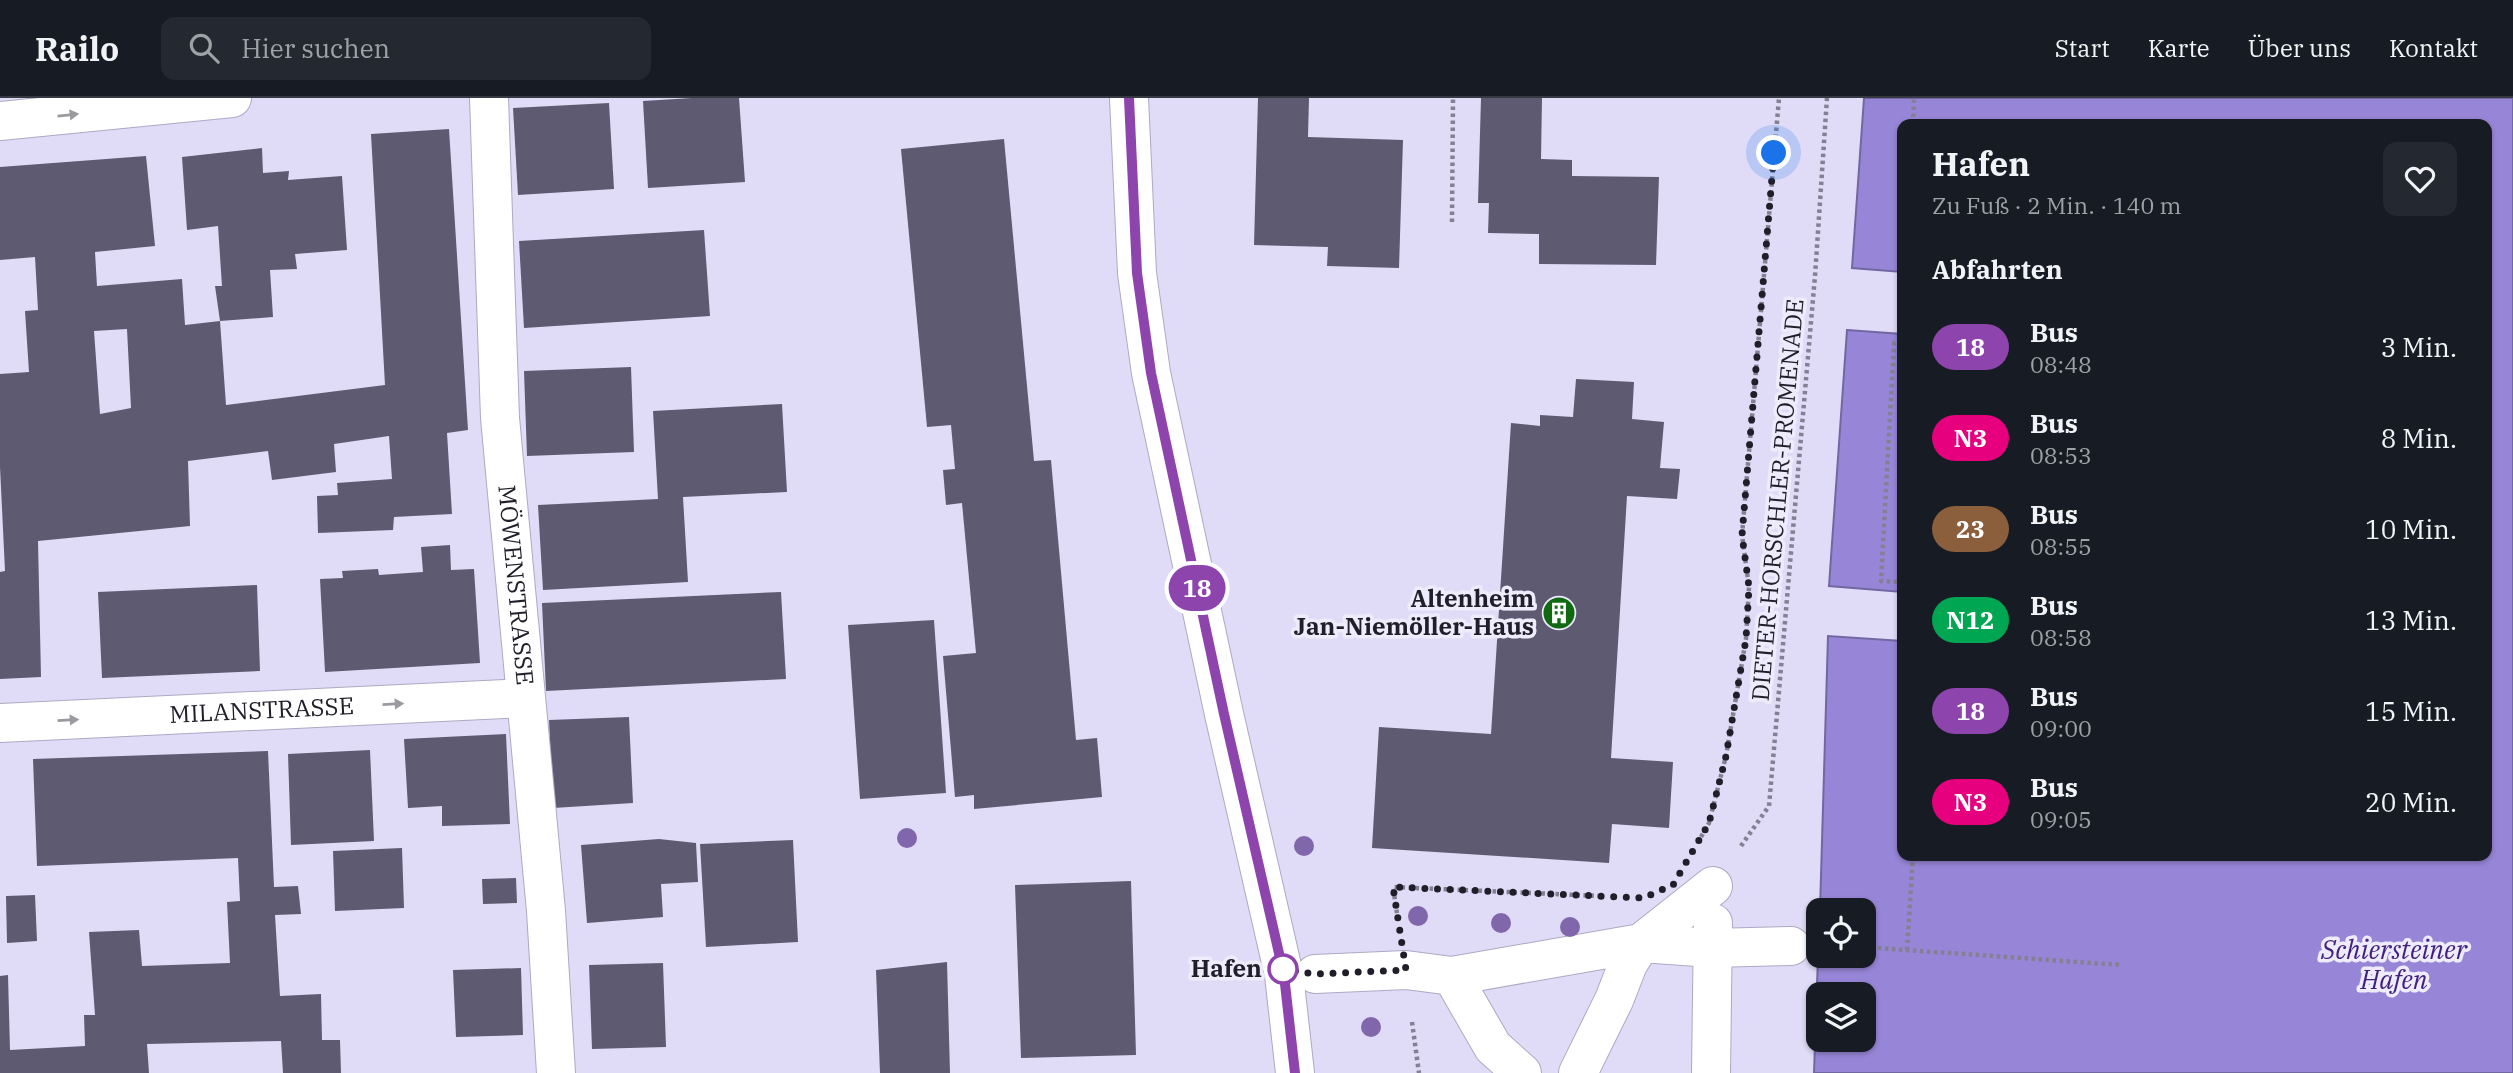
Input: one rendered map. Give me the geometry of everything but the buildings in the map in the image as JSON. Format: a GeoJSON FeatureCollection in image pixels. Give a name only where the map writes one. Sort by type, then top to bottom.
{"type":"FeatureCollection","features":[{"type":"Feature","properties":{"kind":"street"},"geometry":{"type":"LineString","coordinates":[[0,121],[232,98]]}},
{"type":"Feature","properties":{"kind":"street","name":"MÖWENSTRASSE"},"geometry":{"type":"LineString","coordinates":[[489,98],[500,418],[546,911],[556,1073]]}},
{"type":"Feature","properties":{"kind":"street"},"geometry":{"type":"LineString","coordinates":[[1129,98],[1137,273],[1151,373],[1224,714],[1284,975],[1295,1073]]}},
{"type":"Feature","properties":{"kind":"street","name":"MILANSTRASSE"},"geometry":{"type":"LineString","coordinates":[[0,723],[525,698]]}},
{"type":"Feature","properties":{"kind":"street"},"geometry":{"type":"LineString","coordinates":[[1578,1073],[1614,1000],[1628,964],[1641,943],[1713,886]]}},
{"type":"Feature","properties":{"kind":"street"},"geometry":{"type":"LineString","coordinates":[[1711,1073],[1713,886]]}},
{"type":"Feature","properties":{"kind":"street"},"geometry":{"type":"LineString","coordinates":[[1315,974],[1406,970],[1452,976],[1641,943],[1713,948],[1791,946]]}},
{"type":"Feature","properties":{"kind":"street"},"geometry":{"type":"LineString","coordinates":[[1452,976],[1493,1047],[1522,1073]]}},
{"type":"Feature","properties":{"kind":"path"},"geometry":{"type":"LineString","coordinates":[[1451,222],[1453,98]]}},
{"type":"Feature","properties":{"kind":"path","name":"DIETER-HORSCHLER-PROMENADE"},"geometry":{"type":"LineString","coordinates":[[1697,844],[1709,823],[1726,756],[1746,639],[1749,587],[1742,535],[1779,98]]}},
{"type":"Feature","properties":{"kind":"path","name":"DIETER-HORSCHLER-PROMENADE"},"geometry":{"type":"LineString","coordinates":[[1713,886],[1769,806],[1814,289],[1827,98]]}},
{"type":"Feature","properties":{"kind":"path"},"geometry":{"type":"LineString","coordinates":[[1913,119],[1914,98]]}},
{"type":"Feature","properties":{"kind":"path"},"geometry":{"type":"LineString","coordinates":[[1897,343],[1894,343],[1881,580],[1897,582]]}},
{"type":"Feature","properties":{"kind":"path"},"geometry":{"type":"LineString","coordinates":[[1907,950],[1913,861]]}},
{"type":"Feature","properties":{"kind":"path"},"geometry":{"type":"LineString","coordinates":[[1419,1073],[1393,887],[1601,897]]}},
{"type":"Feature","properties":{"kind":"path"},"geometry":{"type":"LineString","coordinates":[[1876,948],[2121,965]]}},
{"type":"Feature","properties":{"kind":"water","name":"Schiersteiner Hafen"},"geometry":{"type":"Polygon","coordinates":[[[1864,98],[2513,98],[2513,1073],[1814,1073],[1815,1052],[1876,1052],[1876,982],[1817,982],[1818,968],[1876,968],[1876,898],[1820,898],[1828,636],[1897,641],[1897,861],[2492,861],[2492,119],[1897,119],[1897,272],[1852,268],[1864,98]]]}},
{"type":"Feature","properties":{"kind":"water"},"geometry":{"type":"Polygon","coordinates":[[[1847,330],[1897,334],[1897,592],[1829,586],[1847,330]]]}},
{"type":"Feature","properties":{"kind":"bus line","name":"18"},"geometry":{"type":"LineString","coordinates":[[1129,98],[1137,273],[1151,373],[1224,714],[1284,975],[1295,1073]]}},
{"type":"Feature","properties":{"kind":"place","name":"Altenheim Jan-Niemöller-Haus"},"geometry":{"type":"Point","coordinates":[1559,613]}},
{"type":"Feature","properties":{"kind":"place","name":"Hafen"},"geometry":{"type":"Point","coordinates":[1283,969]}},
{"type":"Feature","properties":{"kind":"route"},"geometry":{"type":"LineString","coordinates":[[1283,969],[1315,974],[1406,970],[1393,887],[1643,898],[1673,885],[1709,823],[1726,756],[1746,639],[1749,587],[1742,535],[1774,153]]}}]}
